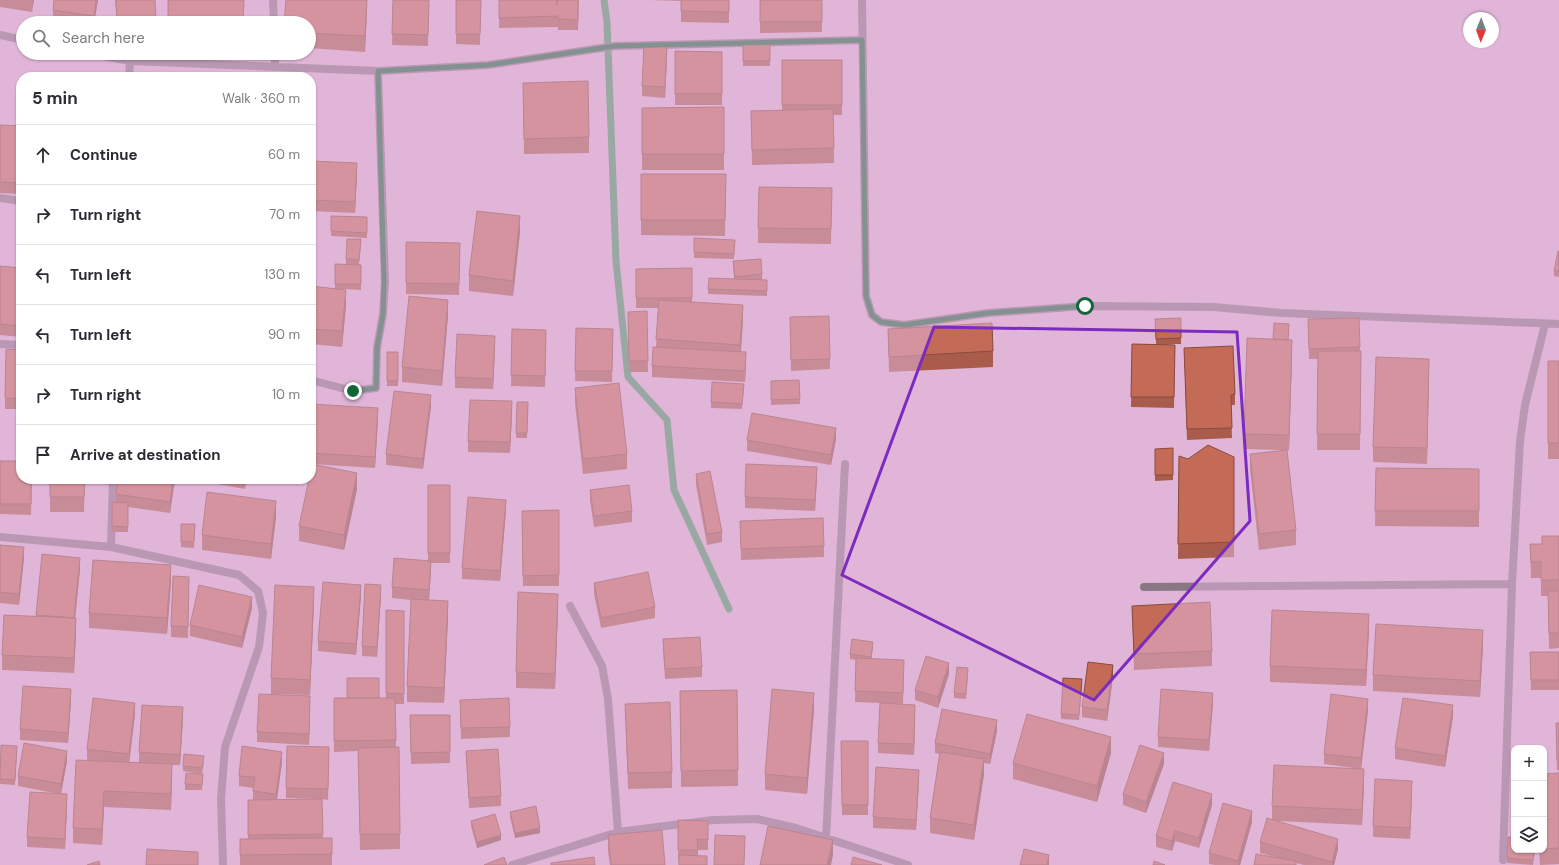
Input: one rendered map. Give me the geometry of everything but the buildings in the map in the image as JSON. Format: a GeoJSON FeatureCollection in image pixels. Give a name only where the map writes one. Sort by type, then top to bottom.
{"type":"FeatureCollection","features":[{"type":"Feature","properties":{"kind":"street"},"geometry":{"type":"LineString","coordinates":[[273,0],[274,16]]}},
{"type":"Feature","properties":{"kind":"street"},"geometry":{"type":"LineString","coordinates":[[862,0],[866,296],[872,315],[881,322],[904,325],[988,313],[1092,306],[1213,307],[1282,313],[1559,324]]}},
{"type":"Feature","properties":{"kind":"street"},"geometry":{"type":"LineString","coordinates":[[0,35],[16,38]]}},
{"type":"Feature","properties":{"kind":"street"},"geometry":{"type":"LineString","coordinates":[[125,60],[378,71],[488,65],[615,46],[862,40]]}},
{"type":"Feature","properties":{"kind":"street"},"geometry":{"type":"LineString","coordinates":[[275,60],[275,66]]}},
{"type":"Feature","properties":{"kind":"street"},"geometry":{"type":"LineString","coordinates":[[129,72],[130,61]]}},
{"type":"Feature","properties":{"kind":"street"},"geometry":{"type":"LineString","coordinates":[[316,381],[353,391],[376,388],[377,348],[383,314],[384,282],[378,71]]}},
{"type":"Feature","properties":{"kind":"street"},"geometry":{"type":"LineString","coordinates":[[0,198],[16,200]]}},
{"type":"Feature","properties":{"kind":"street"},"geometry":{"type":"LineString","coordinates":[[1503,860],[1512,584],[1523,419],[1525,405],[1545,324]]}},
{"type":"Feature","properties":{"kind":"street"},"geometry":{"type":"LineString","coordinates":[[0,344],[16,345]]}},
{"type":"Feature","properties":{"kind":"street"},"geometry":{"type":"LineString","coordinates":[[826,838],[845,464]]}},
{"type":"Feature","properties":{"kind":"street"},"geometry":{"type":"LineString","coordinates":[[110,547],[113,484]]}},
{"type":"Feature","properties":{"kind":"street"},"geometry":{"type":"LineString","coordinates":[[0,537],[110,547],[239,575],[258,591],[263,613],[259,647],[225,747],[221,799],[224,865]]}},
{"type":"Feature","properties":{"kind":"street"},"geometry":{"type":"LineString","coordinates":[[1144,587],[1512,584]]}},
{"type":"Feature","properties":{"kind":"street"},"geometry":{"type":"LineString","coordinates":[[570,606],[602,666],[608,699],[618,832]]}},
{"type":"Feature","properties":{"kind":"street"},"geometry":{"type":"LineString","coordinates":[[512,865],[618,832],[713,820],[757,819],[796,828],[908,865]]}},
{"type":"Feature","properties":{"kind":"highlighted area"},"geometry":{"type":"Polygon","coordinates":[[[934,327],[1237,332],[1250,521],[1094,700],[842,575],[934,327]]]}},
{"type":"Feature","properties":{"kind":"waterway"},"geometry":{"type":"LineString","coordinates":[[604,0],[607,22],[616,261],[628,377],[667,420],[674,490],[729,609]]}},
{"type":"Feature","properties":{"kind":"route"},"geometry":{"type":"LineString","coordinates":[[353,391],[376,388],[377,348],[383,314],[384,282],[378,71],[488,65],[530,60],[615,46],[638,44],[862,40],[866,296],[872,315],[881,322],[904,325],[988,313],[1085,306]]}}]}
